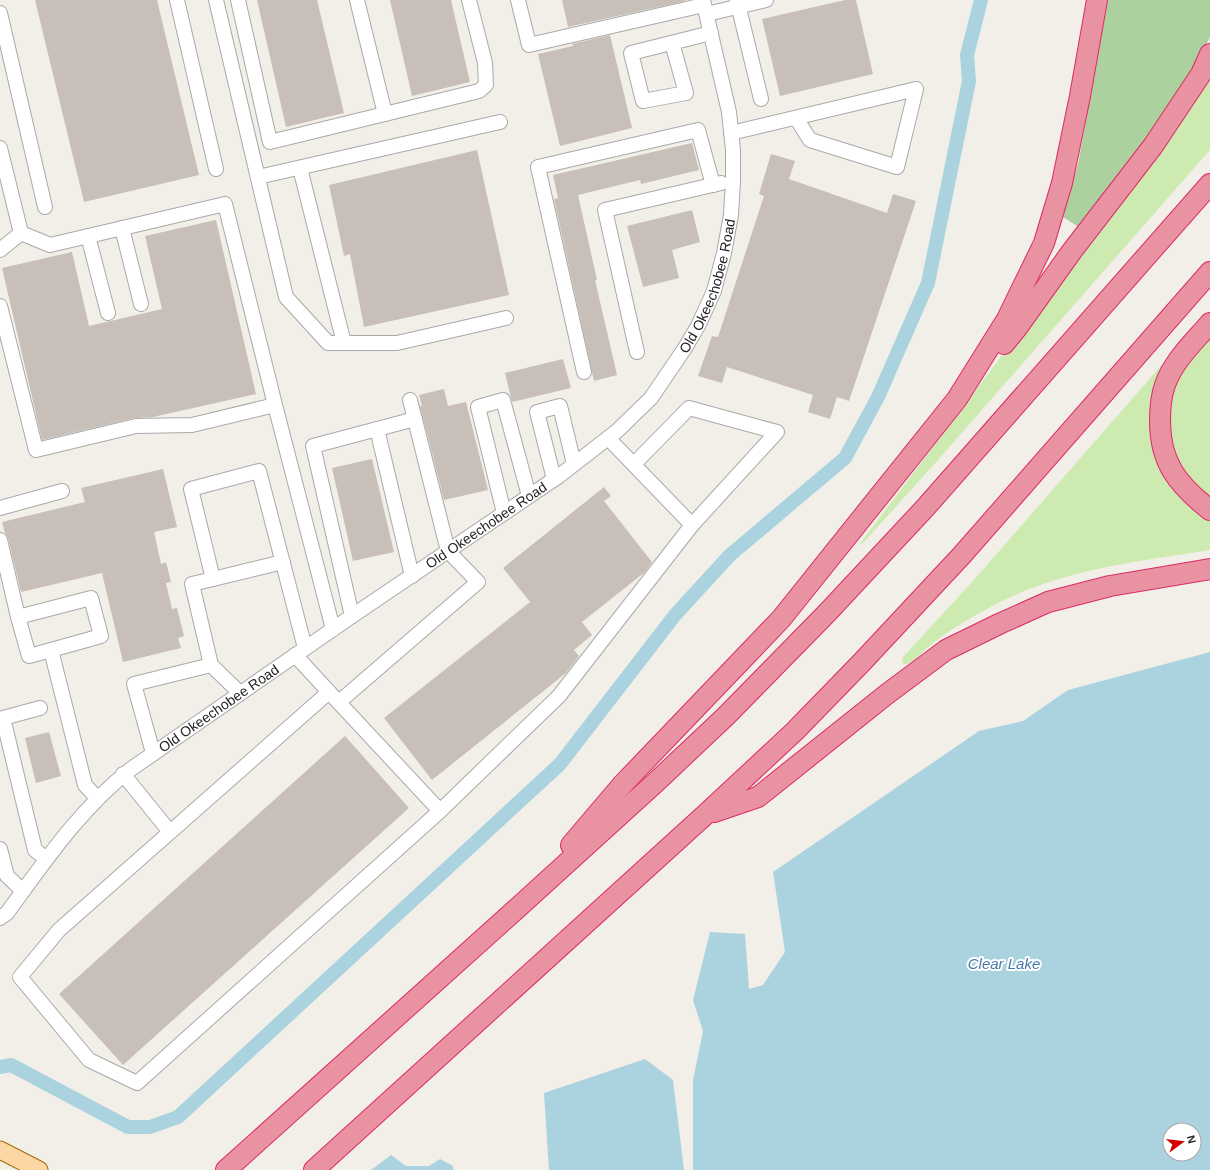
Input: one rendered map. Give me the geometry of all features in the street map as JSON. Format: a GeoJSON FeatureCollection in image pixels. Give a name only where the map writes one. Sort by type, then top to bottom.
{"type":"FeatureCollection","features":[{"type":"Feature","properties":{"kind":"highway"},"geometry":{"type":"LineString","coordinates":[[957,399],[1007,319],[1044,244],[1062,184],[1080,96],[1096,0]]}},
{"type":"Feature","properties":{"kind":"highway"},"geometry":{"type":"LineString","coordinates":[[513,912],[622,785],[782,619],[957,399],[1017,328],[1072,252],[1153,146],[1201,74],[1210,54]]}},
{"type":"Feature","properties":{"kind":"highway"},"geometry":{"type":"LineString","coordinates":[[226,1170],[513,912],[726,716],[846,593],[925,508],[1210,184]]}},
{"type":"Feature","properties":{"kind":"highway"},"geometry":{"type":"LineString","coordinates":[[314,1170],[706,814],[824,701],[941,578],[1016,496],[1210,272]]}},
{"type":"Feature","properties":{"kind":"highway"},"geometry":{"type":"LineString","coordinates":[[1210,324],[1178,361],[1165,385],[1160,409],[1160,424],[1165,455],[1176,478],[1190,494],[1210,510]]}},
{"type":"Feature","properties":{"kind":"highway"},"geometry":{"type":"LineString","coordinates":[[706,814],[758,797],[887,694],[946,650],[1048,602],[1103,588],[1210,569]]}},
{"type":"Feature","properties":{"kind":"main road"},"geometry":{"type":"LineString","coordinates":[[0,1150],[39,1170]]}},
{"type":"Feature","properties":{"kind":"street"},"geometry":{"type":"LineString","coordinates":[[177,0],[216,169]]}},
{"type":"Feature","properties":{"kind":"street"},"geometry":{"type":"LineString","coordinates":[[216,0],[286,297],[328,343],[397,343],[506,318]]}},
{"type":"Feature","properties":{"kind":"street"},"geometry":{"type":"LineString","coordinates":[[238,0],[270,142],[479,91],[486,85],[485,62],[470,0]]}},
{"type":"Feature","properties":{"kind":"street"},"geometry":{"type":"LineString","coordinates":[[357,0],[385,114]]}},
{"type":"Feature","properties":{"kind":"street"},"geometry":{"type":"LineString","coordinates":[[518,0],[530,45],[705,7],[766,0]]}},
{"type":"Feature","properties":{"kind":"street"},"geometry":{"type":"LineString","coordinates":[[738,3],[761,99]]}},
{"type":"Feature","properties":{"kind":"street","name":"Old Okeechobee Road"},"geometry":{"type":"LineString","coordinates":[[0,918],[7,913],[66,832],[97,798],[124,774],[333,629],[554,479],[617,431],[651,398],[698,326],[714,291],[724,253],[731,214],[733,181],[729,112],[705,7]]}},
{"type":"Feature","properties":{"kind":"street"},"geometry":{"type":"LineString","coordinates":[[0,14],[45,207]]}},
{"type":"Feature","properties":{"kind":"street"},"geometry":{"type":"LineString","coordinates":[[672,43],[686,93],[643,101],[630,53],[711,33]]}},
{"type":"Feature","properties":{"kind":"street"},"geometry":{"type":"LineString","coordinates":[[731,133],[916,89],[897,167],[810,140],[796,118]]}},
{"type":"Feature","properties":{"kind":"street"},"geometry":{"type":"LineString","coordinates":[[258,177],[500,122]]}},
{"type":"Feature","properties":{"kind":"street"},"geometry":{"type":"LineString","coordinates":[[584,372],[538,167],[698,130],[712,186]]}},
{"type":"Feature","properties":{"kind":"street"},"geometry":{"type":"LineString","coordinates":[[0,148],[20,233]]}},
{"type":"Feature","properties":{"kind":"street"},"geometry":{"type":"LineString","coordinates":[[300,168],[344,343]]}},
{"type":"Feature","properties":{"kind":"street"},"geometry":{"type":"LineString","coordinates":[[637,352],[605,210],[733,181]]}},
{"type":"Feature","properties":{"kind":"street"},"geometry":{"type":"LineString","coordinates":[[20,233],[50,244],[225,204],[333,629]]}},
{"type":"Feature","properties":{"kind":"street"},"geometry":{"type":"LineString","coordinates":[[122,228],[141,304]]}},
{"type":"Feature","properties":{"kind":"street"},"geometry":{"type":"LineString","coordinates":[[0,250],[20,233]]}},
{"type":"Feature","properties":{"kind":"street"},"geometry":{"type":"LineString","coordinates":[[88,236],[108,313]]}},
{"type":"Feature","properties":{"kind":"street"},"geometry":{"type":"LineString","coordinates":[[0,306],[36,450],[136,426],[192,425],[275,405]]}},
{"type":"Feature","properties":{"kind":"street"},"geometry":{"type":"LineString","coordinates":[[339,702],[478,582],[448,551],[410,400]]}},
{"type":"Feature","properties":{"kind":"street"},"geometry":{"type":"LineString","coordinates":[[504,513],[478,407],[503,400],[529,496]]}},
{"type":"Feature","properties":{"kind":"street"},"geometry":{"type":"LineString","coordinates":[[554,479],[537,412],[560,406],[574,464]]}},
{"type":"Feature","properties":{"kind":"street"},"geometry":{"type":"LineString","coordinates":[[329,692],[59,930],[20,977],[89,1060],[137,1083],[440,811],[559,696],[692,525],[777,432],[689,408],[634,464]]}},
{"type":"Feature","properties":{"kind":"street"},"geometry":{"type":"LineString","coordinates":[[352,616],[313,446],[415,420]]}},
{"type":"Feature","properties":{"kind":"street"},"geometry":{"type":"LineString","coordinates":[[377,429],[412,576]]}},
{"type":"Feature","properties":{"kind":"street"},"geometry":{"type":"LineString","coordinates":[[608,438],[692,525]]}},
{"type":"Feature","properties":{"kind":"street"},"geometry":{"type":"LineString","coordinates":[[213,579],[191,489],[259,471],[283,562],[300,652],[329,692],[440,811]]}},
{"type":"Feature","properties":{"kind":"street"},"geometry":{"type":"LineString","coordinates":[[0,508],[62,491]]}},
{"type":"Feature","properties":{"kind":"street"},"geometry":{"type":"LineString","coordinates":[[0,540],[18,617],[29,656],[101,636],[91,598],[18,617]]}},
{"type":"Feature","properties":{"kind":"street"},"geometry":{"type":"LineString","coordinates":[[240,693],[211,664],[192,584],[283,562]]}},
{"type":"Feature","properties":{"kind":"street"},"geometry":{"type":"LineString","coordinates":[[51,650],[85,785],[97,798]]}},
{"type":"Feature","properties":{"kind":"street"},"geometry":{"type":"LineString","coordinates":[[153,753],[134,684],[211,664]]}},
{"type":"Feature","properties":{"kind":"street"},"geometry":{"type":"LineString","coordinates":[[40,708],[3,718],[35,850],[46,859]]}},
{"type":"Feature","properties":{"kind":"street"},"geometry":{"type":"LineString","coordinates":[[124,774],[170,832]]}},
{"type":"Feature","properties":{"kind":"street"},"geometry":{"type":"LineString","coordinates":[[0,849],[7,876],[23,891]]}},
{"type":"Feature","properties":{"kind":"green space"},"geometry":{"type":"Polygon","coordinates":[[[1108,0],[1210,0],[1210,37],[1189,80],[1080,228],[1063,217],[1078,164],[1108,0]]]}},
{"type":"Feature","properties":{"kind":"green space"},"geometry":{"type":"Polygon","coordinates":[[[1210,77],[1210,150],[938,460],[864,542],[859,545],[1015,338],[1166,142],[1210,77]]]}},
{"type":"Feature","properties":{"kind":"green space"},"geometry":{"type":"Polygon","coordinates":[[[1210,338],[1210,502],[1175,461],[1167,415],[1173,390],[1180,375],[1190,360],[1210,338]]]}},
{"type":"Feature","properties":{"kind":"green space"},"geometry":{"type":"Polygon","coordinates":[[[1167,359],[1153,427],[1210,516],[1210,550],[1100,568],[1048,582],[996,604],[960,624],[943,635],[913,661],[903,664],[903,657],[972,582],[1167,359]]]}},
{"type":"Feature","properties":{"kind":"water","name":"Clear Lake"},"geometry":{"type":"Polygon","coordinates":[[[1210,652],[1210,1170],[693,1170],[693,1080],[703,1031],[693,1000],[710,932],[745,934],[749,989],[763,985],[785,952],[773,872],[979,731],[1023,721],[1068,690],[1210,652]]]}},
{"type":"Feature","properties":{"kind":"water"},"geometry":{"type":"Polygon","coordinates":[[[645,1059],[673,1080],[684,1170],[549,1170],[544,1093],[645,1059]]]}},
{"type":"Feature","properties":{"kind":"water"},"geometry":{"type":"Polygon","coordinates":[[[391,1155],[406,1166],[429,1166],[440,1159],[453,1166],[453,1170],[371,1170],[391,1155]]]}},
{"type":"Feature","properties":{"kind":"building"},"geometry":{"type":"Polygon","coordinates":[[[35,0],[157,0],[199,175],[84,202],[35,0]]]}},
{"type":"Feature","properties":{"kind":"building"},"geometry":{"type":"Polygon","coordinates":[[[257,0],[317,0],[344,113],[286,127],[257,0]]]}},
{"type":"Feature","properties":{"kind":"building"},"geometry":{"type":"Polygon","coordinates":[[[390,0],[451,0],[470,82],[412,96],[390,0]]]}},
{"type":"Feature","properties":{"kind":"building"},"geometry":{"type":"Polygon","coordinates":[[[562,0],[685,0],[685,1],[568,27],[562,0]]]}},
{"type":"Feature","properties":{"kind":"building"},"geometry":{"type":"Polygon","coordinates":[[[845,0],[856,0],[873,74],[780,96],[762,19],[845,0]]]}},
{"type":"Feature","properties":{"kind":"building"},"geometry":{"type":"Polygon","coordinates":[[[610,35],[632,128],[560,146],[538,54],[610,35]]]}},
{"type":"Feature","properties":{"kind":"building"},"geometry":{"type":"Polygon","coordinates":[[[692,143],[699,170],[641,184],[640,180],[578,195],[597,280],[595,280],[617,375],[594,381],[554,199],[558,198],[553,175],[692,143]]]}},
{"type":"Feature","properties":{"kind":"building"},"geometry":{"type":"Polygon","coordinates":[[[477,150],[509,295],[364,327],[350,254],[344,256],[329,185],[477,150]]]}},
{"type":"Feature","properties":{"kind":"building"},"geometry":{"type":"Polygon","coordinates":[[[771,154],[795,161],[789,179],[887,213],[893,194],[916,201],[849,401],[837,397],[830,419],[808,412],[813,395],[727,367],[722,383],[698,376],[712,336],[718,337],[764,196],[759,194],[771,154]]]}},
{"type":"Feature","properties":{"kind":"building"},"geometry":{"type":"Polygon","coordinates":[[[692,210],[700,242],[672,250],[679,278],[643,287],[627,226],[692,210]]]}},
{"type":"Feature","properties":{"kind":"building"},"geometry":{"type":"Polygon","coordinates":[[[216,220],[256,394],[153,417],[134,418],[42,440],[2,268],[72,252],[89,326],[162,309],[145,236],[216,220]]]}},
{"type":"Feature","properties":{"kind":"building"},"geometry":{"type":"Polygon","coordinates":[[[563,359],[571,388],[512,402],[505,373],[563,359]]]}},
{"type":"Feature","properties":{"kind":"building"},"geometry":{"type":"Polygon","coordinates":[[[444,389],[448,406],[466,402],[488,490],[444,500],[420,406],[422,406],[419,395],[444,389]]]}},
{"type":"Feature","properties":{"kind":"building"},"geometry":{"type":"Polygon","coordinates":[[[372,459],[394,552],[353,561],[332,468],[372,459]]]}},
{"type":"Feature","properties":{"kind":"building"},"geometry":{"type":"Polygon","coordinates":[[[163,469],[177,527],[154,532],[161,564],[166,562],[171,582],[166,583],[172,609],[177,608],[184,636],[178,638],[181,648],[123,662],[102,573],[21,592],[8,538],[2,522],[85,502],[81,488],[163,469]]]}},
{"type":"Feature","properties":{"kind":"building"},"geometry":{"type":"Polygon","coordinates":[[[604,487],[611,496],[604,501],[652,562],[645,572],[582,622],[592,635],[574,650],[579,656],[566,673],[432,780],[384,718],[530,602],[503,568],[604,487]]]}},
{"type":"Feature","properties":{"kind":"building"},"geometry":{"type":"Polygon","coordinates":[[[49,732],[61,776],[36,783],[25,738],[49,732]]]}},
{"type":"Feature","properties":{"kind":"building"},"geometry":{"type":"Polygon","coordinates":[[[345,736],[409,808],[123,1065],[59,994],[345,736]]]}},
{"type":"Feature","properties":{"kind":"waterway"},"geometry":{"type":"LineString","coordinates":[[0,1067],[11,1065],[128,1127],[150,1127],[178,1117],[560,764],[675,615],[730,555],[845,458],[878,397],[928,283],[969,81],[967,55],[981,0]]}}]}
